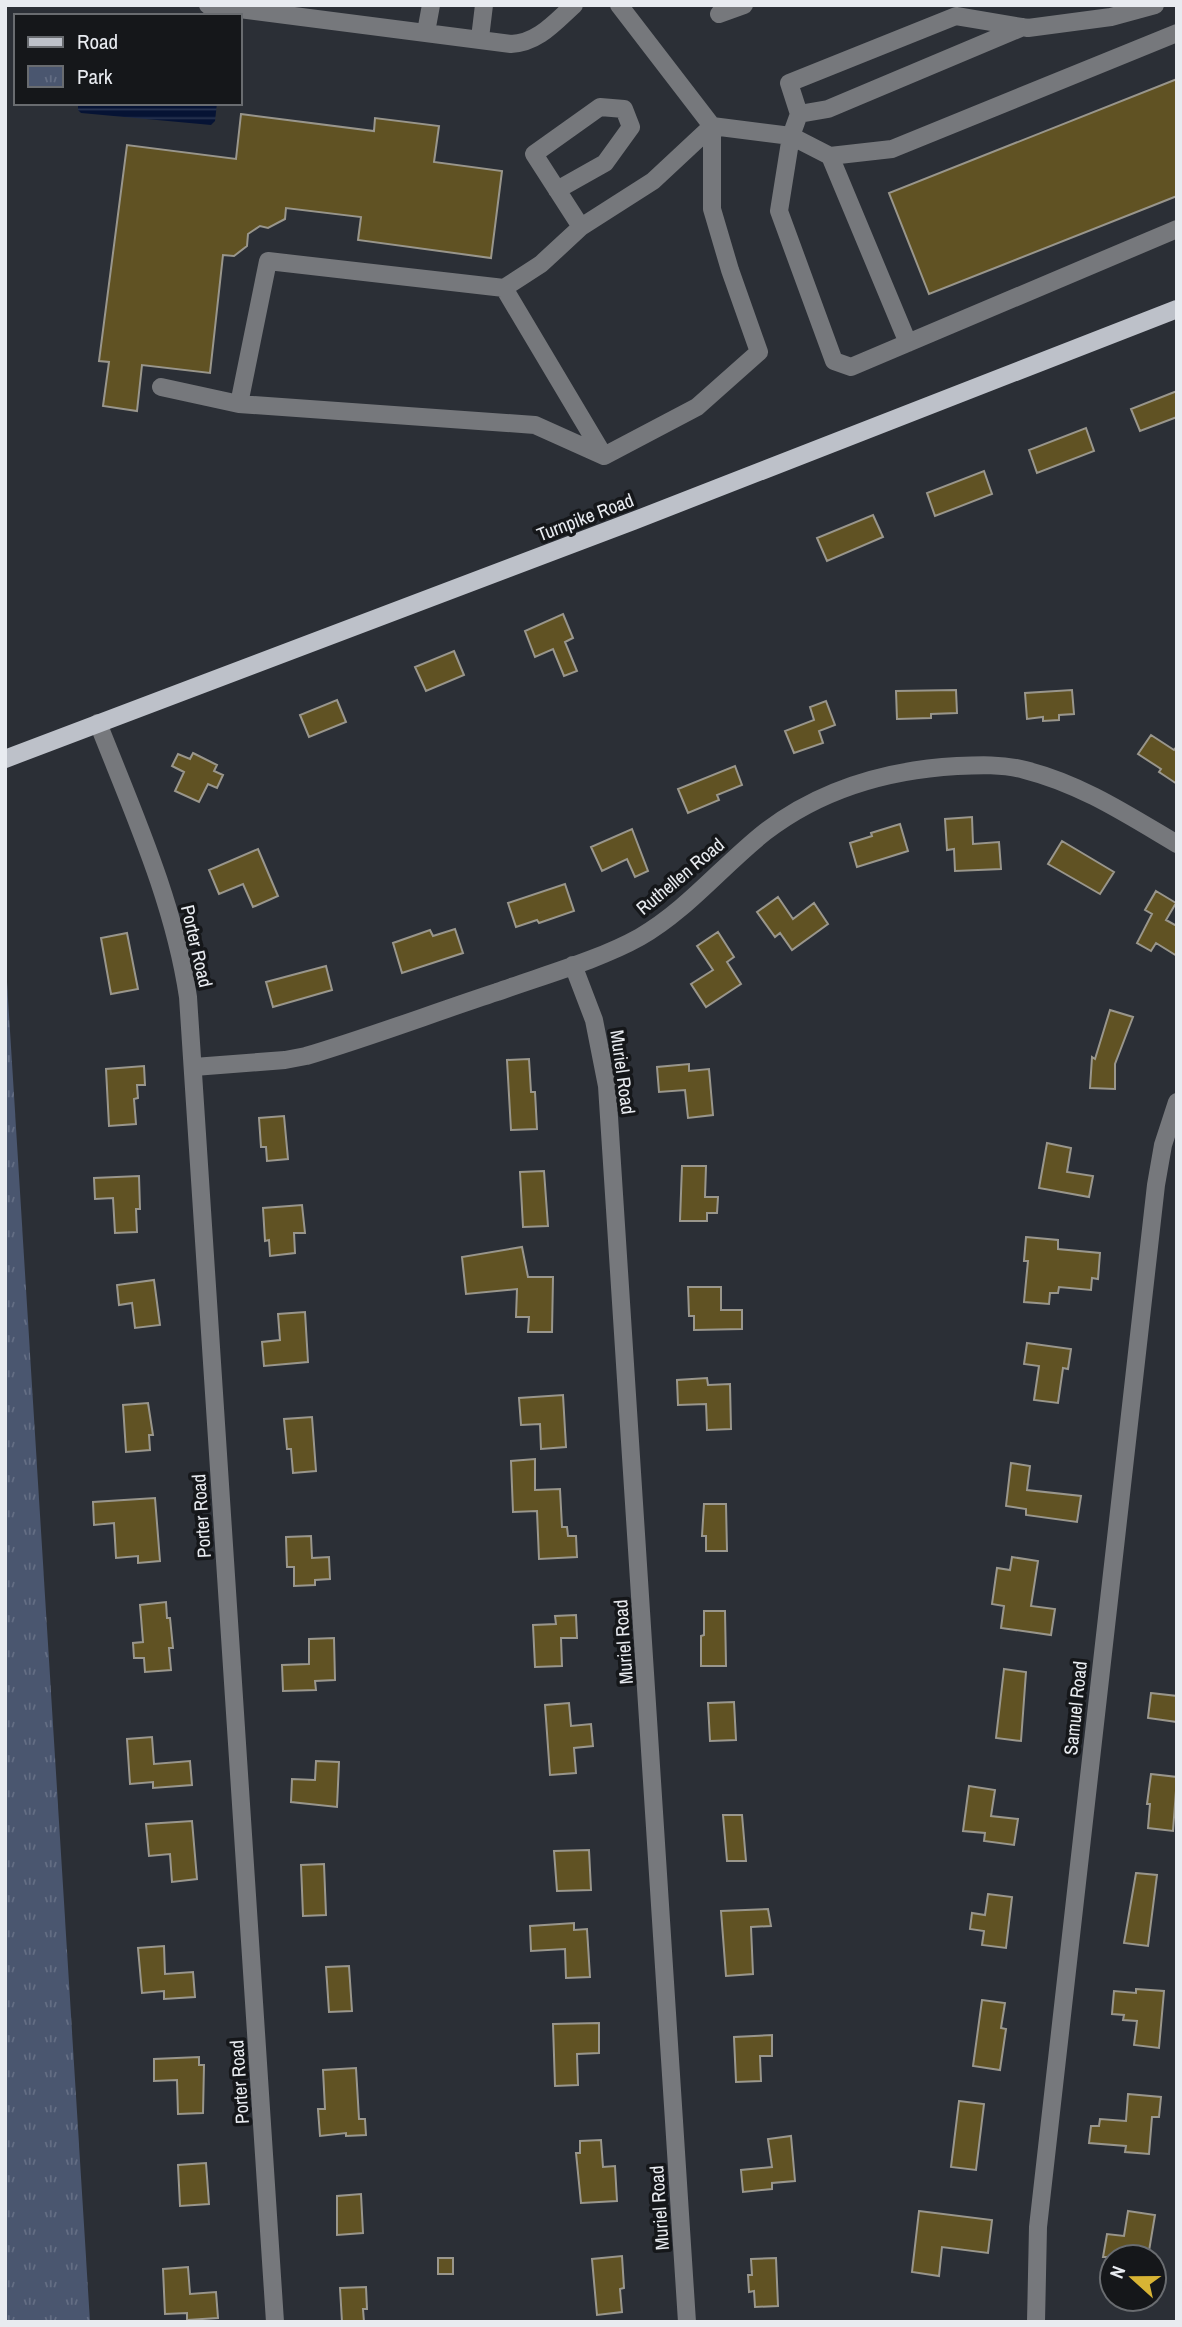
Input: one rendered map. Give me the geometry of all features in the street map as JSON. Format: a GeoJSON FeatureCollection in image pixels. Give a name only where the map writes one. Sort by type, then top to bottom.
{"type":"FeatureCollection","features":[{"type":"Feature","properties":{"kind":"main road","name":"Turnpike Road"},"geometry":{"type":"LineString","coordinates":[[5,759],[645,516],[1177,309]]}},
{"type":"Feature","properties":{"kind":"street"},"geometry":{"type":"LineString","coordinates":[[208,5],[511,44],[529,41],[544,32],[574,5]]}},
{"type":"Feature","properties":{"kind":"street"},"geometry":{"type":"LineString","coordinates":[[426,32],[431,5]]}},
{"type":"Feature","properties":{"kind":"street"},"geometry":{"type":"LineString","coordinates":[[480,38],[484,5]]}},
{"type":"Feature","properties":{"kind":"street"},"geometry":{"type":"LineString","coordinates":[[604,456],[697,407],[759,352],[712,209],[712,126],[619,5]]}},
{"type":"Feature","properties":{"kind":"street"},"geometry":{"type":"LineString","coordinates":[[719,13],[744,5]]}},
{"type":"Feature","properties":{"kind":"street"},"geometry":{"type":"LineString","coordinates":[[1155,5],[1111,17],[1023,27],[956,16],[789,82],[799,114],[792,136],[779,211],[834,361],[851,367],[1177,229]]}},
{"type":"Feature","properties":{"kind":"street"},"geometry":{"type":"LineString","coordinates":[[799,114],[828,109],[1023,27]]}},
{"type":"Feature","properties":{"kind":"street"},"geometry":{"type":"LineString","coordinates":[[712,126],[792,136],[830,156],[892,149],[1177,33]]}},
{"type":"Feature","properties":{"kind":"street"},"geometry":{"type":"LineString","coordinates":[[557,190],[605,163],[631,127],[624,109],[600,107],[534,154],[557,190],[581,227]]}},
{"type":"Feature","properties":{"kind":"street"},"geometry":{"type":"LineString","coordinates":[[239,404],[268,261],[504,288],[541,264],[581,227],[653,181],[712,126]]}},
{"type":"Feature","properties":{"kind":"street"},"geometry":{"type":"LineString","coordinates":[[830,156],[908,343]]}},
{"type":"Feature","properties":{"kind":"street"},"geometry":{"type":"LineString","coordinates":[[504,288],[604,456]]}},
{"type":"Feature","properties":{"kind":"street"},"geometry":{"type":"LineString","coordinates":[[161,387],[239,404],[535,425],[604,456]]}},
{"type":"Feature","properties":{"kind":"street","name":"Porter Road"},"geometry":{"type":"LineString","coordinates":[[98,723],[153,864],[178,942],[188,997],[275,2322]]}},
{"type":"Feature","properties":{"kind":"street","name":"Ruthellen Road"},"geometry":{"type":"LineString","coordinates":[[194,1067],[306,1056],[572,965],[637,939],[677,912],[749,845],[797,810],[844,787],[892,774],[973,765],[1022,769],[1060,781],[1101,799],[1177,844]]}},
{"type":"Feature","properties":{"kind":"street","name":"Muriel Road"},"geometry":{"type":"LineString","coordinates":[[572,965],[594,1020],[607,1086],[687,2322]]}},
{"type":"Feature","properties":{"kind":"street","name":"Samuel Road"},"geometry":{"type":"LineString","coordinates":[[1036,2322],[1038,2227],[1156,1185],[1163,1145],[1177,1102]]}},
{"type":"Feature","properties":{"kind":"green space"},"geometry":{"type":"Polygon","coordinates":[[[5,950],[90,2322],[5,2322],[5,950]]]}},
{"type":"Feature","properties":{"kind":"shaded area"},"geometry":{"type":"Polygon","coordinates":[[[78,105],[217,105],[215,121],[211,125],[81,113],[78,105]]]}},
{"type":"Feature","properties":{"kind":"building"},"geometry":{"type":"Polygon","coordinates":[[[1177,79],[1177,196],[929,294],[889,193],[1177,79]]]}},
{"type":"Feature","properties":{"kind":"building"},"geometry":{"type":"Polygon","coordinates":[[[241,114],[374,131],[375,118],[439,126],[434,162],[502,171],[491,258],[358,240],[361,217],[286,208],[285,219],[268,228],[260,226],[248,234],[247,246],[234,256],[223,255],[210,373],[142,365],[137,411],[103,406],[109,362],[99,361],[127,145],[236,159],[241,114]]]}},
{"type":"Feature","properties":{"kind":"building"},"geometry":{"type":"Polygon","coordinates":[[[1177,391],[1177,417],[1140,431],[1131,409],[1177,391]]]}},
{"type":"Feature","properties":{"kind":"building"},"geometry":{"type":"Polygon","coordinates":[[[1086,428],[1094,451],[1037,473],[1029,450],[1086,428]]]}},
{"type":"Feature","properties":{"kind":"building"},"geometry":{"type":"Polygon","coordinates":[[[984,471],[992,494],[935,516],[927,493],[984,471]]]}},
{"type":"Feature","properties":{"kind":"building"},"geometry":{"type":"Polygon","coordinates":[[[873,515],[883,537],[827,561],[817,538],[873,515]]]}},
{"type":"Feature","properties":{"kind":"building"},"geometry":{"type":"Polygon","coordinates":[[[563,614],[573,638],[565,642],[577,671],[564,676],[553,649],[535,657],[525,631],[563,614]]]}},
{"type":"Feature","properties":{"kind":"building"},"geometry":{"type":"Polygon","coordinates":[[[454,651],[464,675],[426,691],[415,667],[454,651]]]}},
{"type":"Feature","properties":{"kind":"building"},"geometry":{"type":"Polygon","coordinates":[[[956,690],[957,713],[931,714],[931,718],[897,719],[896,691],[956,690]]]}},
{"type":"Feature","properties":{"kind":"building"},"geometry":{"type":"Polygon","coordinates":[[[1072,690],[1074,714],[1059,715],[1059,720],[1043,721],[1043,717],[1027,719],[1025,693],[1072,690]]]}},
{"type":"Feature","properties":{"kind":"building"},"geometry":{"type":"Polygon","coordinates":[[[337,700],[346,722],[309,737],[300,715],[337,700]]]}},
{"type":"Feature","properties":{"kind":"building"},"geometry":{"type":"Polygon","coordinates":[[[826,701],[835,725],[819,731],[823,743],[794,753],[785,731],[814,720],[810,707],[826,701]]]}},
{"type":"Feature","properties":{"kind":"building"},"geometry":{"type":"Polygon","coordinates":[[[1151,735],[1174,750],[1177,746],[1177,784],[1159,772],[1161,769],[1138,754],[1151,735]]]}},
{"type":"Feature","properties":{"kind":"building"},"geometry":{"type":"Polygon","coordinates":[[[193,753],[217,765],[214,771],[223,775],[217,788],[208,784],[199,802],[175,791],[184,772],[172,766],[178,754],[190,759],[193,753]]]}},
{"type":"Feature","properties":{"kind":"building"},"geometry":{"type":"Polygon","coordinates":[[[735,766],[742,785],[717,795],[719,800],[688,813],[678,789],[735,766]]]}},
{"type":"Feature","properties":{"kind":"building"},"geometry":{"type":"Polygon","coordinates":[[[972,817],[973,844],[999,842],[1001,869],[955,871],[954,849],[947,850],[945,819],[972,817]]]}},
{"type":"Feature","properties":{"kind":"building"},"geometry":{"type":"Polygon","coordinates":[[[900,824],[908,851],[857,867],[850,843],[900,824]]]}},
{"type":"Feature","properties":{"kind":"building"},"geometry":{"type":"Polygon","coordinates":[[[632,829],[648,871],[635,877],[627,859],[602,871],[591,847],[632,829]]]}},
{"type":"Feature","properties":{"kind":"building"},"geometry":{"type":"Polygon","coordinates":[[[1062,841],[1114,872],[1100,894],[1048,864],[1062,841]]]}},
{"type":"Feature","properties":{"kind":"building"},"geometry":{"type":"Polygon","coordinates":[[[258,849],[278,896],[253,907],[243,884],[219,894],[209,870],[258,849]]]}},
{"type":"Feature","properties":{"kind":"building"},"geometry":{"type":"Polygon","coordinates":[[[565,884],[574,911],[539,923],[537,920],[516,927],[508,903],[565,884]]]}},
{"type":"Feature","properties":{"kind":"building"},"geometry":{"type":"Polygon","coordinates":[[[1156,891],[1176,903],[1166,920],[1177,926],[1177,956],[1156,943],[1151,951],[1137,943],[1152,914],[1145,910],[1156,891]]]}},
{"type":"Feature","properties":{"kind":"building"},"geometry":{"type":"Polygon","coordinates":[[[778,897],[793,919],[814,903],[828,924],[792,950],[780,933],[775,937],[757,912],[778,897]]]}},
{"type":"Feature","properties":{"kind":"building"},"geometry":{"type":"Polygon","coordinates":[[[455,929],[463,953],[402,973],[393,943],[430,930],[433,936],[455,929]]]}},
{"type":"Feature","properties":{"kind":"building"},"geometry":{"type":"Polygon","coordinates":[[[718,932],[734,957],[727,962],[741,984],[706,1007],[691,984],[713,970],[697,946],[718,932]]]}},
{"type":"Feature","properties":{"kind":"building"},"geometry":{"type":"Polygon","coordinates":[[[127,933],[138,989],[111,994],[101,938],[127,933]]]}},
{"type":"Feature","properties":{"kind":"building"},"geometry":{"type":"Polygon","coordinates":[[[326,966],[332,990],[273,1007],[266,982],[326,966]]]}},
{"type":"Feature","properties":{"kind":"building"},"geometry":{"type":"Polygon","coordinates":[[[1110,1010],[1133,1017],[1115,1064],[1115,1089],[1090,1088],[1092,1057],[1095,1059],[1110,1010]]]}},
{"type":"Feature","properties":{"kind":"building"},"geometry":{"type":"Polygon","coordinates":[[[529,1059],[531,1092],[535,1092],[537,1129],[511,1130],[507,1060],[529,1059]]]}},
{"type":"Feature","properties":{"kind":"building"},"geometry":{"type":"Polygon","coordinates":[[[689,1064],[689,1071],[709,1069],[713,1115],[688,1118],[685,1090],[659,1092],[657,1067],[689,1064]]]}},
{"type":"Feature","properties":{"kind":"building"},"geometry":{"type":"Polygon","coordinates":[[[144,1066],[145,1085],[137,1085],[138,1098],[134,1099],[136,1124],[109,1126],[106,1069],[144,1066]]]}},
{"type":"Feature","properties":{"kind":"building"},"geometry":{"type":"Polygon","coordinates":[[[284,1116],[288,1159],[267,1161],[266,1147],[261,1147],[259,1118],[284,1116]]]}},
{"type":"Feature","properties":{"kind":"building"},"geometry":{"type":"Polygon","coordinates":[[[1047,1143],[1071,1148],[1067,1172],[1093,1176],[1089,1197],[1039,1188],[1047,1143]]]}},
{"type":"Feature","properties":{"kind":"building"},"geometry":{"type":"Polygon","coordinates":[[[682,1166],[706,1166],[705,1197],[718,1197],[717,1213],[707,1213],[707,1221],[680,1221],[682,1166]]]}},
{"type":"Feature","properties":{"kind":"building"},"geometry":{"type":"Polygon","coordinates":[[[544,1171],[548,1226],[523,1227],[520,1172],[544,1171]]]}},
{"type":"Feature","properties":{"kind":"building"},"geometry":{"type":"Polygon","coordinates":[[[139,1176],[140,1209],[136,1209],[137,1232],[115,1233],[113,1198],[95,1199],[94,1178],[139,1176]]]}},
{"type":"Feature","properties":{"kind":"building"},"geometry":{"type":"Polygon","coordinates":[[[302,1205],[305,1233],[294,1233],[295,1253],[270,1256],[269,1240],[265,1241],[263,1208],[302,1205]]]}},
{"type":"Feature","properties":{"kind":"building"},"geometry":{"type":"Polygon","coordinates":[[[1026,1237],[1058,1240],[1058,1249],[1100,1253],[1098,1279],[1092,1278],[1091,1290],[1059,1287],[1058,1293],[1050,1293],[1049,1304],[1024,1302],[1028,1261],[1024,1261],[1026,1237]]]}},
{"type":"Feature","properties":{"kind":"building"},"geometry":{"type":"Polygon","coordinates":[[[522,1247],[528,1277],[553,1277],[552,1332],[528,1332],[529,1317],[516,1317],[517,1289],[466,1294],[462,1257],[522,1247]]]}},
{"type":"Feature","properties":{"kind":"building"},"geometry":{"type":"Polygon","coordinates":[[[154,1280],[160,1325],[135,1328],[132,1303],[119,1305],[117,1285],[154,1280]]]}},
{"type":"Feature","properties":{"kind":"building"},"geometry":{"type":"Polygon","coordinates":[[[688,1287],[721,1287],[721,1310],[742,1310],[742,1329],[694,1330],[694,1316],[689,1316],[688,1287]]]}},
{"type":"Feature","properties":{"kind":"building"},"geometry":{"type":"Polygon","coordinates":[[[305,1312],[308,1362],[264,1366],[262,1342],[280,1340],[278,1314],[305,1312]]]}},
{"type":"Feature","properties":{"kind":"building"},"geometry":{"type":"Polygon","coordinates":[[[1027,1343],[1071,1349],[1068,1369],[1063,1368],[1058,1403],[1034,1400],[1039,1366],[1024,1364],[1027,1343]]]}},
{"type":"Feature","properties":{"kind":"building"},"geometry":{"type":"Polygon","coordinates":[[[707,1378],[708,1385],[730,1384],[731,1429],[707,1430],[706,1404],[678,1405],[677,1380],[707,1378]]]}},
{"type":"Feature","properties":{"kind":"building"},"geometry":{"type":"Polygon","coordinates":[[[563,1395],[566,1447],[541,1449],[540,1424],[521,1425],[519,1398],[563,1395]]]}},
{"type":"Feature","properties":{"kind":"building"},"geometry":{"type":"Polygon","coordinates":[[[148,1403],[153,1435],[149,1435],[150,1450],[126,1452],[123,1405],[148,1403]]]}},
{"type":"Feature","properties":{"kind":"building"},"geometry":{"type":"Polygon","coordinates":[[[312,1417],[316,1471],[293,1473],[284,1419],[312,1417]]]}},
{"type":"Feature","properties":{"kind":"building"},"geometry":{"type":"Polygon","coordinates":[[[535,1459],[535,1490],[560,1489],[562,1527],[567,1527],[568,1536],[576,1536],[577,1557],[539,1559],[537,1511],[513,1512],[511,1461],[535,1459]]]}},
{"type":"Feature","properties":{"kind":"building"},"geometry":{"type":"Polygon","coordinates":[[[1011,1463],[1030,1466],[1027,1490],[1081,1496],[1077,1522],[1026,1515],[1026,1509],[1006,1506],[1011,1463]]]}},
{"type":"Feature","properties":{"kind":"building"},"geometry":{"type":"Polygon","coordinates":[[[155,1498],[160,1561],[138,1563],[138,1556],[116,1558],[114,1523],[94,1525],[93,1502],[155,1498]]]}},
{"type":"Feature","properties":{"kind":"building"},"geometry":{"type":"Polygon","coordinates":[[[704,1504],[726,1504],[727,1551],[706,1551],[706,1536],[702,1536],[704,1504]]]}},
{"type":"Feature","properties":{"kind":"building"},"geometry":{"type":"Polygon","coordinates":[[[311,1536],[312,1558],[329,1557],[330,1579],[315,1580],[315,1585],[294,1586],[294,1567],[287,1567],[286,1537],[311,1536]]]}},
{"type":"Feature","properties":{"kind":"building"},"geometry":{"type":"Polygon","coordinates":[[[1012,1557],[1038,1561],[1031,1606],[1055,1609],[1051,1635],[1001,1628],[1004,1606],[992,1604],[997,1568],[1010,1570],[1012,1557]]]}},
{"type":"Feature","properties":{"kind":"building"},"geometry":{"type":"Polygon","coordinates":[[[166,1602],[173,1648],[169,1648],[171,1670],[145,1672],[144,1658],[134,1658],[133,1643],[143,1642],[140,1605],[166,1602]]]}},
{"type":"Feature","properties":{"kind":"building"},"geometry":{"type":"Polygon","coordinates":[[[704,1611],[725,1611],[726,1666],[701,1666],[704,1611]]]}},
{"type":"Feature","properties":{"kind":"building"},"geometry":{"type":"Polygon","coordinates":[[[576,1615],[577,1638],[561,1638],[562,1666],[535,1667],[533,1625],[556,1624],[555,1616],[576,1615]]]}},
{"type":"Feature","properties":{"kind":"building"},"geometry":{"type":"Polygon","coordinates":[[[334,1638],[335,1680],[315,1681],[316,1690],[283,1691],[282,1665],[309,1664],[309,1639],[334,1638]]]}},
{"type":"Feature","properties":{"kind":"building"},"geometry":{"type":"Polygon","coordinates":[[[1004,1669],[1026,1672],[1021,1741],[996,1738],[1004,1669]]]}},
{"type":"Feature","properties":{"kind":"building"},"geometry":{"type":"Polygon","coordinates":[[[1151,1693],[1177,1696],[1177,1722],[1148,1718],[1151,1693]]]}},
{"type":"Feature","properties":{"kind":"building"},"geometry":{"type":"Polygon","coordinates":[[[734,1702],[736,1740],[710,1741],[708,1703],[734,1702]]]}},
{"type":"Feature","properties":{"kind":"building"},"geometry":{"type":"Polygon","coordinates":[[[569,1703],[571,1726],[591,1724],[593,1746],[574,1748],[576,1773],[550,1775],[545,1705],[569,1703]]]}},
{"type":"Feature","properties":{"kind":"building"},"geometry":{"type":"Polygon","coordinates":[[[152,1737],[154,1764],[190,1761],[192,1785],[153,1788],[153,1782],[130,1784],[127,1739],[152,1737]]]}},
{"type":"Feature","properties":{"kind":"building"},"geometry":{"type":"Polygon","coordinates":[[[316,1761],[339,1762],[337,1807],[291,1802],[292,1779],[315,1780],[316,1761]]]}},
{"type":"Feature","properties":{"kind":"building"},"geometry":{"type":"Polygon","coordinates":[[[1151,1774],[1177,1777],[1173,1831],[1148,1828],[1150,1804],[1147,1804],[1151,1774]]]}},
{"type":"Feature","properties":{"kind":"building"},"geometry":{"type":"Polygon","coordinates":[[[969,1786],[995,1790],[991,1816],[1018,1819],[1014,1845],[984,1841],[985,1833],[963,1831],[969,1786]]]}},
{"type":"Feature","properties":{"kind":"building"},"geometry":{"type":"Polygon","coordinates":[[[723,1815],[742,1815],[746,1861],[727,1861],[723,1815]]]}},
{"type":"Feature","properties":{"kind":"building"},"geometry":{"type":"Polygon","coordinates":[[[192,1821],[197,1879],[172,1882],[170,1854],[149,1856],[146,1824],[192,1821]]]}},
{"type":"Feature","properties":{"kind":"building"},"geometry":{"type":"Polygon","coordinates":[[[589,1850],[591,1890],[557,1891],[554,1851],[589,1850]]]}},
{"type":"Feature","properties":{"kind":"building"},"geometry":{"type":"Polygon","coordinates":[[[324,1864],[326,1915],[303,1916],[301,1865],[324,1864]]]}},
{"type":"Feature","properties":{"kind":"building"},"geometry":{"type":"Polygon","coordinates":[[[1136,1873],[1157,1875],[1148,1946],[1124,1943],[1136,1873]]]}},
{"type":"Feature","properties":{"kind":"building"},"geometry":{"type":"Polygon","coordinates":[[[988,1894],[1012,1897],[1006,1948],[982,1945],[984,1931],[970,1929],[972,1913],[985,1915],[988,1894]]]}},
{"type":"Feature","properties":{"kind":"building"},"geometry":{"type":"Polygon","coordinates":[[[768,1909],[771,1926],[751,1927],[753,1974],[726,1976],[721,1911],[768,1909]]]}},
{"type":"Feature","properties":{"kind":"building"},"geometry":{"type":"Polygon","coordinates":[[[574,1923],[574,1930],[587,1929],[590,1977],[566,1978],[565,1949],[531,1951],[530,1926],[574,1923]]]}},
{"type":"Feature","properties":{"kind":"building"},"geometry":{"type":"Polygon","coordinates":[[[164,1946],[165,1974],[193,1972],[195,1997],[164,1999],[164,1991],[142,1993],[138,1948],[164,1946]]]}},
{"type":"Feature","properties":{"kind":"building"},"geometry":{"type":"Polygon","coordinates":[[[349,1966],[352,2011],[329,2012],[326,1967],[349,1966]]]}},
{"type":"Feature","properties":{"kind":"building"},"geometry":{"type":"Polygon","coordinates":[[[1136,1989],[1164,1991],[1159,2048],[1134,2045],[1137,2021],[1123,2020],[1124,2015],[1112,2014],[1114,1991],[1136,1993],[1136,1989]]]}},
{"type":"Feature","properties":{"kind":"building"},"geometry":{"type":"Polygon","coordinates":[[[982,2000],[1005,2003],[1001,2028],[1006,2029],[1000,2070],[973,2066],[982,2000]]]}},
{"type":"Feature","properties":{"kind":"building"},"geometry":{"type":"Polygon","coordinates":[[[599,2023],[599,2053],[577,2054],[578,2085],[555,2086],[553,2024],[599,2023]]]}},
{"type":"Feature","properties":{"kind":"building"},"geometry":{"type":"Polygon","coordinates":[[[772,2035],[772,2056],[760,2056],[761,2081],[736,2082],[734,2037],[772,2035]]]}},
{"type":"Feature","properties":{"kind":"building"},"geometry":{"type":"Polygon","coordinates":[[[199,2057],[199,2065],[204,2065],[203,2113],[178,2114],[177,2080],[154,2081],[154,2059],[199,2057]]]}},
{"type":"Feature","properties":{"kind":"building"},"geometry":{"type":"Polygon","coordinates":[[[356,2068],[359,2119],[365,2119],[366,2135],[346,2136],[346,2133],[320,2136],[318,2109],[325,2109],[323,2070],[356,2068]]]}},
{"type":"Feature","properties":{"kind":"building"},"geometry":{"type":"Polygon","coordinates":[[[1128,2094],[1161,2097],[1159,2117],[1152,2117],[1149,2154],[1125,2152],[1126,2146],[1089,2143],[1091,2126],[1099,2126],[1100,2119],[1126,2121],[1128,2094]]]}},
{"type":"Feature","properties":{"kind":"building"},"geometry":{"type":"Polygon","coordinates":[[[959,2101],[984,2104],[976,2170],[951,2167],[959,2101]]]}},
{"type":"Feature","properties":{"kind":"building"},"geometry":{"type":"Polygon","coordinates":[[[791,2136],[795,2181],[772,2183],[772,2189],[743,2192],[741,2170],[772,2167],[768,2139],[791,2136]]]}},
{"type":"Feature","properties":{"kind":"building"},"geometry":{"type":"Polygon","coordinates":[[[601,2140],[603,2167],[615,2166],[617,2201],[581,2203],[576,2153],[580,2153],[580,2141],[601,2140]]]}},
{"type":"Feature","properties":{"kind":"building"},"geometry":{"type":"Polygon","coordinates":[[[206,2163],[209,2204],[180,2206],[178,2165],[206,2163]]]}},
{"type":"Feature","properties":{"kind":"building"},"geometry":{"type":"Polygon","coordinates":[[[361,2194],[363,2233],[337,2235],[337,2196],[361,2194]]]}},
{"type":"Feature","properties":{"kind":"building"},"geometry":{"type":"Polygon","coordinates":[[[919,2211],[992,2220],[988,2253],[942,2247],[939,2276],[912,2272],[919,2211]]]}},
{"type":"Feature","properties":{"kind":"building"},"geometry":{"type":"Polygon","coordinates":[[[1128,2211],[1155,2215],[1150,2243],[1105,2243],[1107,2234],[1124,2236],[1128,2211]]]}},
{"type":"Feature","properties":{"kind":"building"},"geometry":{"type":"Polygon","coordinates":[[[622,2256],[622,2312],[597,2315],[592,2259],[622,2256]]]}},
{"type":"Feature","properties":{"kind":"building"},"geometry":{"type":"Polygon","coordinates":[[[438,2258],[453,2258],[453,2274],[438,2274],[438,2258]]]}},
{"type":"Feature","properties":{"kind":"building"},"geometry":{"type":"Polygon","coordinates":[[[776,2258],[778,2306],[755,2307],[754,2291],[749,2292],[751,2259],[776,2258]]]}},
{"type":"Feature","properties":{"kind":"building"},"geometry":{"type":"Polygon","coordinates":[[[188,2267],[190,2294],[216,2292],[218,2318],[187,2320],[187,2313],[165,2314],[163,2269],[188,2267]]]}},
{"type":"Feature","properties":{"kind":"building"},"geometry":{"type":"Polygon","coordinates":[[[366,2287],[367,2309],[363,2309],[364,2322],[342,2322],[340,2288],[366,2287]]]}}]}
